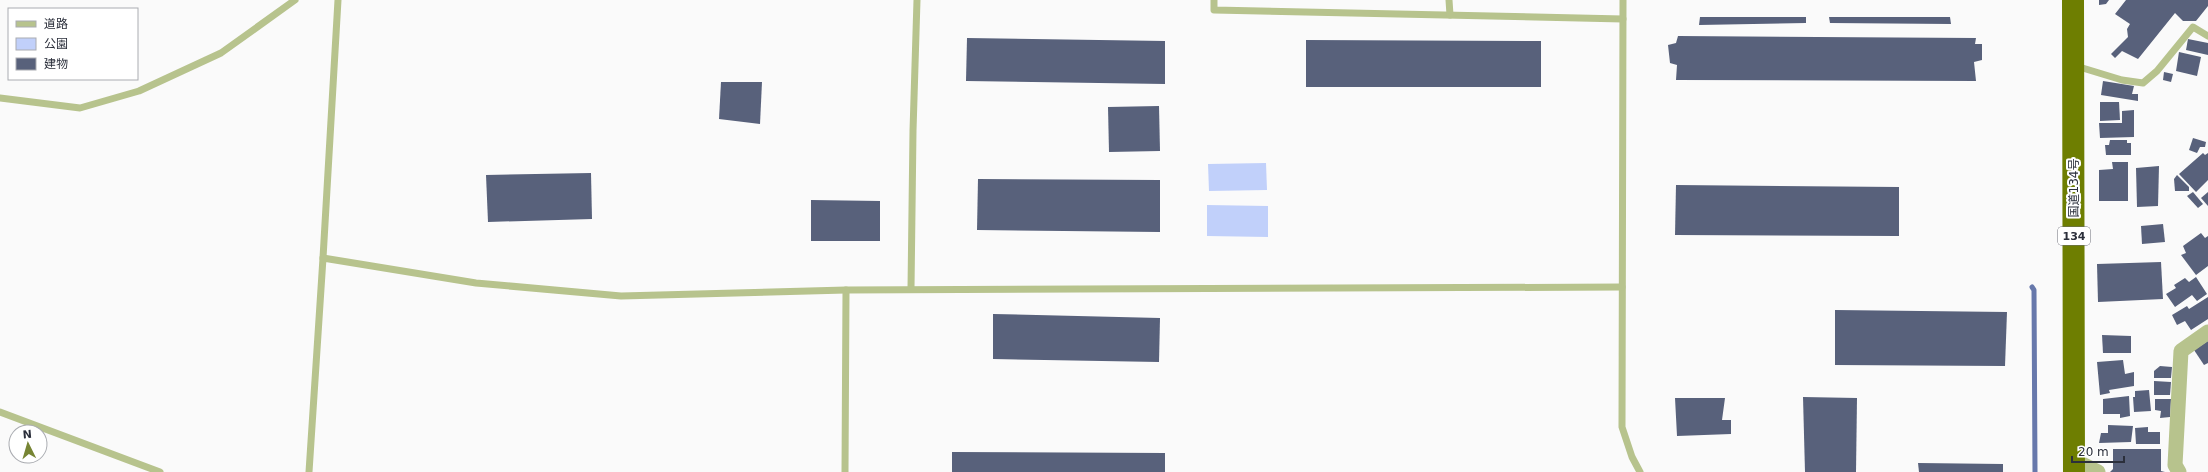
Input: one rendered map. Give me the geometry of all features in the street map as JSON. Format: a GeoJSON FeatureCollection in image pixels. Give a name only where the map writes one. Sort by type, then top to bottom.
{"type":"FeatureCollection","features":[{"type":"Feature","properties":{"kind":"highway","name":"国道134号"},"geometry":{"type":"LineString","coordinates":[[2073,0],[2074,466]]}},
{"type":"Feature","properties":{"kind":"street"},"geometry":{"type":"LineString","coordinates":[[2179,472],[2175,465],[2181,351],[2208,332]]}},
{"type":"Feature","properties":{"kind":"street"},"geometry":{"type":"LineString","coordinates":[[2074,466],[2098,472]]}},
{"type":"Feature","properties":{"kind":"lane"},"geometry":{"type":"LineString","coordinates":[[0,98],[80,108],[139,91],[220,52],[295,0]]}},
{"type":"Feature","properties":{"kind":"lane"},"geometry":{"type":"LineString","coordinates":[[309,472],[338,0]]}},
{"type":"Feature","properties":{"kind":"lane"},"geometry":{"type":"LineString","coordinates":[[911,289],[913,131],[917,0]]}},
{"type":"Feature","properties":{"kind":"lane"},"geometry":{"type":"LineString","coordinates":[[1214,0],[1214,10],[1623,19]]}},
{"type":"Feature","properties":{"kind":"lane"},"geometry":{"type":"LineString","coordinates":[[1449,0],[1450,15]]}},
{"type":"Feature","properties":{"kind":"lane"},"geometry":{"type":"LineString","coordinates":[[1623,0],[1622,427],[1632,457],[1640,472]]}},
{"type":"Feature","properties":{"kind":"lane"},"geometry":{"type":"LineString","coordinates":[[2073,65],[2122,80],[2143,83],[2157,71],[2193,28],[2208,36]]}},
{"type":"Feature","properties":{"kind":"lane"},"geometry":{"type":"LineString","coordinates":[[323,258],[476,283],[621,296],[911,289],[1622,287]]}},
{"type":"Feature","properties":{"kind":"lane"},"geometry":{"type":"LineString","coordinates":[[846,290],[846,472]]}},
{"type":"Feature","properties":{"kind":"lane"},"geometry":{"type":"LineString","coordinates":[[0,412],[160,472]]}},
{"type":"Feature","properties":{"kind":"green space"},"geometry":{"type":"Polygon","coordinates":[[[1266,163],[1267,190],[1209,191],[1208,164],[1266,163]]]}},
{"type":"Feature","properties":{"kind":"green space"},"geometry":{"type":"Polygon","coordinates":[[[1207,205],[1268,206],[1268,237],[1207,236],[1207,205]]]}},
{"type":"Feature","properties":{"kind":"building"},"geometry":{"type":"Polygon","coordinates":[[[2099,0],[2109,0],[2106,4],[2099,5],[2099,0]]]}},
{"type":"Feature","properties":{"kind":"building"},"geometry":{"type":"Polygon","coordinates":[[[2126,0],[2208,0],[2208,6],[2196,21],[2183,21],[2175,13],[2138,59],[2122,51],[2115,58],[2111,54],[2128,37],[2127,29],[2130,24],[2115,14],[2126,0]]]}},
{"type":"Feature","properties":{"kind":"building"},"geometry":{"type":"Polygon","coordinates":[[[1700,17],[1806,17],[1806,23],[1699,25],[1700,17]]]}},
{"type":"Feature","properties":{"kind":"building"},"geometry":{"type":"Polygon","coordinates":[[[1829,17],[1950,17],[1951,24],[1830,23],[1829,17]]]}},
{"type":"Feature","properties":{"kind":"building"},"geometry":{"type":"Polygon","coordinates":[[[1678,36],[1976,38],[1975,44],[1982,44],[1982,60],[1974,62],[1976,81],[1676,80],[1677,65],[1670,63],[1668,45],[1676,43],[1678,36]]]}},
{"type":"Feature","properties":{"kind":"building"},"geometry":{"type":"Polygon","coordinates":[[[967,38],[1165,41],[1165,84],[966,81],[967,38]]]}},
{"type":"Feature","properties":{"kind":"building"},"geometry":{"type":"Polygon","coordinates":[[[2188,39],[2208,43],[2208,55],[2186,50],[2188,39]]]}},
{"type":"Feature","properties":{"kind":"building"},"geometry":{"type":"Polygon","coordinates":[[[1306,40],[1541,41],[1541,87],[1306,87],[1306,40]]]}},
{"type":"Feature","properties":{"kind":"building"},"geometry":{"type":"Polygon","coordinates":[[[2179,52],[2201,57],[2197,76],[2176,71],[2179,52]]]}},
{"type":"Feature","properties":{"kind":"building"},"geometry":{"type":"Polygon","coordinates":[[[2164,72],[2173,74],[2171,82],[2163,80],[2164,72]]]}},
{"type":"Feature","properties":{"kind":"building"},"geometry":{"type":"Polygon","coordinates":[[[2103,81],[2134,86],[2132,94],[2138,94],[2138,101],[2101,95],[2103,81]]]}},
{"type":"Feature","properties":{"kind":"building"},"geometry":{"type":"Polygon","coordinates":[[[721,82],[762,82],[760,124],[719,119],[721,82]]]}},
{"type":"Feature","properties":{"kind":"building"},"geometry":{"type":"Polygon","coordinates":[[[2100,102],[2119,102],[2120,120],[2100,121],[2100,102]]]}},
{"type":"Feature","properties":{"kind":"building"},"geometry":{"type":"Polygon","coordinates":[[[1159,106],[1160,151],[1109,152],[1108,107],[1159,106]]]}},
{"type":"Feature","properties":{"kind":"building"},"geometry":{"type":"Polygon","coordinates":[[[2134,110],[2134,137],[2100,138],[2099,123],[2122,123],[2122,111],[2134,110]]]}},
{"type":"Feature","properties":{"kind":"building"},"geometry":{"type":"Polygon","coordinates":[[[2193,138],[2206,142],[2205,147],[2200,147],[2197,153],[2189,150],[2193,138]]]}},
{"type":"Feature","properties":{"kind":"building"},"geometry":{"type":"Polygon","coordinates":[[[2110,140],[2127,140],[2127,143],[2131,143],[2131,155],[2106,155],[2105,145],[2109,145],[2110,140]]]}},
{"type":"Feature","properties":{"kind":"building"},"geometry":{"type":"Polygon","coordinates":[[[2203,153],[2205,155],[2208,153],[2208,180],[2196,192],[2179,174],[2203,153]]]}},
{"type":"Feature","properties":{"kind":"building"},"geometry":{"type":"Polygon","coordinates":[[[2112,162],[2128,162],[2128,201],[2099,201],[2099,170],[2113,169],[2112,162]]]}},
{"type":"Feature","properties":{"kind":"building"},"geometry":{"type":"Polygon","coordinates":[[[2159,166],[2158,206],[2137,207],[2136,168],[2159,166]]]}},
{"type":"Feature","properties":{"kind":"building"},"geometry":{"type":"Polygon","coordinates":[[[591,173],[592,219],[488,222],[486,175],[591,173]]]}},
{"type":"Feature","properties":{"kind":"building"},"geometry":{"type":"Polygon","coordinates":[[[2177,175],[2189,187],[2189,191],[2175,191],[2174,179],[2177,175]]]}},
{"type":"Feature","properties":{"kind":"building"},"geometry":{"type":"Polygon","coordinates":[[[978,179],[1160,180],[1160,232],[977,230],[978,179]]]}},
{"type":"Feature","properties":{"kind":"building"},"geometry":{"type":"Polygon","coordinates":[[[1676,185],[1899,187],[1899,236],[1675,235],[1676,185]]]}},
{"type":"Feature","properties":{"kind":"building"},"geometry":{"type":"Polygon","coordinates":[[[2193,192],[2203,204],[2198,208],[2187,196],[2193,192]]]}},
{"type":"Feature","properties":{"kind":"building"},"geometry":{"type":"Polygon","coordinates":[[[2208,192],[2208,206],[2201,198],[2208,192]]]}},
{"type":"Feature","properties":{"kind":"building"},"geometry":{"type":"Polygon","coordinates":[[[811,200],[880,201],[880,241],[811,241],[811,200]]]}},
{"type":"Feature","properties":{"kind":"building"},"geometry":{"type":"Polygon","coordinates":[[[2163,224],[2165,242],[2142,244],[2141,226],[2163,224]]]}},
{"type":"Feature","properties":{"kind":"building"},"geometry":{"type":"Polygon","coordinates":[[[2201,233],[2205,238],[2208,236],[2208,266],[2196,275],[2181,255],[2186,253],[2183,246],[2201,233]]]}},
{"type":"Feature","properties":{"kind":"building"},"geometry":{"type":"Polygon","coordinates":[[[2161,262],[2163,299],[2098,302],[2097,264],[2161,262]]]}},
{"type":"Feature","properties":{"kind":"building"},"geometry":{"type":"Polygon","coordinates":[[[2196,277],[2207,294],[2197,301],[2192,295],[2175,307],[2166,294],[2176,288],[2174,285],[2185,278],[2189,282],[2196,277]]]}},
{"type":"Feature","properties":{"kind":"building"},"geometry":{"type":"Polygon","coordinates":[[[2208,297],[2208,319],[2191,330],[2185,321],[2177,325],[2172,315],[2187,306],[2189,309],[2208,297]]]}},
{"type":"Feature","properties":{"kind":"building"},"geometry":{"type":"Polygon","coordinates":[[[1835,310],[2007,312],[2005,366],[1835,365],[1835,310]]]}},
{"type":"Feature","properties":{"kind":"building"},"geometry":{"type":"Polygon","coordinates":[[[993,314],[1160,318],[1159,362],[993,359],[993,314]]]}},
{"type":"Feature","properties":{"kind":"building"},"geometry":{"type":"Polygon","coordinates":[[[2102,335],[2131,336],[2131,353],[2103,353],[2102,335]]]}},
{"type":"Feature","properties":{"kind":"building"},"geometry":{"type":"Polygon","coordinates":[[[2208,341],[2208,363],[2204,365],[2194,350],[2208,341]]]}},
{"type":"Feature","properties":{"kind":"building"},"geometry":{"type":"Polygon","coordinates":[[[2123,360],[2125,374],[2134,372],[2134,386],[2109,390],[2110,393],[2100,395],[2097,362],[2123,360]]]}},
{"type":"Feature","properties":{"kind":"building"},"geometry":{"type":"Polygon","coordinates":[[[2160,366],[2172,367],[2171,378],[2154,378],[2154,371],[2160,366]]]}},
{"type":"Feature","properties":{"kind":"building"},"geometry":{"type":"Polygon","coordinates":[[[2154,381],[2171,382],[2170,395],[2154,395],[2154,381]]]}},
{"type":"Feature","properties":{"kind":"building"},"geometry":{"type":"Polygon","coordinates":[[[2149,390],[2151,411],[2134,412],[2133,397],[2135,397],[2135,391],[2149,390]]]}},
{"type":"Feature","properties":{"kind":"building"},"geometry":{"type":"Polygon","coordinates":[[[2129,396],[2130,416],[2120,418],[2120,414],[2103,414],[2103,399],[2129,396]]]}},
{"type":"Feature","properties":{"kind":"building"},"geometry":{"type":"Polygon","coordinates":[[[1803,397],[1857,398],[1856,472],[1805,472],[1803,397]]]}},
{"type":"Feature","properties":{"kind":"building"},"geometry":{"type":"Polygon","coordinates":[[[1675,398],[1725,398],[1722,420],[1731,420],[1731,434],[1677,436],[1675,398]]]}},
{"type":"Feature","properties":{"kind":"building"},"geometry":{"type":"Polygon","coordinates":[[[2155,399],[2171,399],[2170,417],[2160,418],[2161,411],[2155,410],[2155,399]]]}},
{"type":"Feature","properties":{"kind":"building"},"geometry":{"type":"Polygon","coordinates":[[[2108,425],[2133,426],[2131,442],[2099,443],[2101,433],[2108,433],[2108,425]]]}},
{"type":"Feature","properties":{"kind":"building"},"geometry":{"type":"Polygon","coordinates":[[[2148,427],[2148,432],[2160,432],[2160,444],[2136,444],[2135,428],[2148,427]]]}},
{"type":"Feature","properties":{"kind":"building"},"geometry":{"type":"Polygon","coordinates":[[[2113,449],[2161,449],[2161,471],[2165,472],[2110,472],[2113,469],[2113,449]]]}},
{"type":"Feature","properties":{"kind":"building"},"geometry":{"type":"Polygon","coordinates":[[[952,452],[1165,453],[1165,472],[952,472],[952,452]]]}},
{"type":"Feature","properties":{"kind":"building"},"geometry":{"type":"Polygon","coordinates":[[[1918,463],[2003,464],[2003,472],[1919,472],[1918,463]]]}},
{"type":"Feature","properties":{"kind":"waterway"},"geometry":{"type":"LineString","coordinates":[[2032,287],[2034,290],[2035,472]]}}]}
